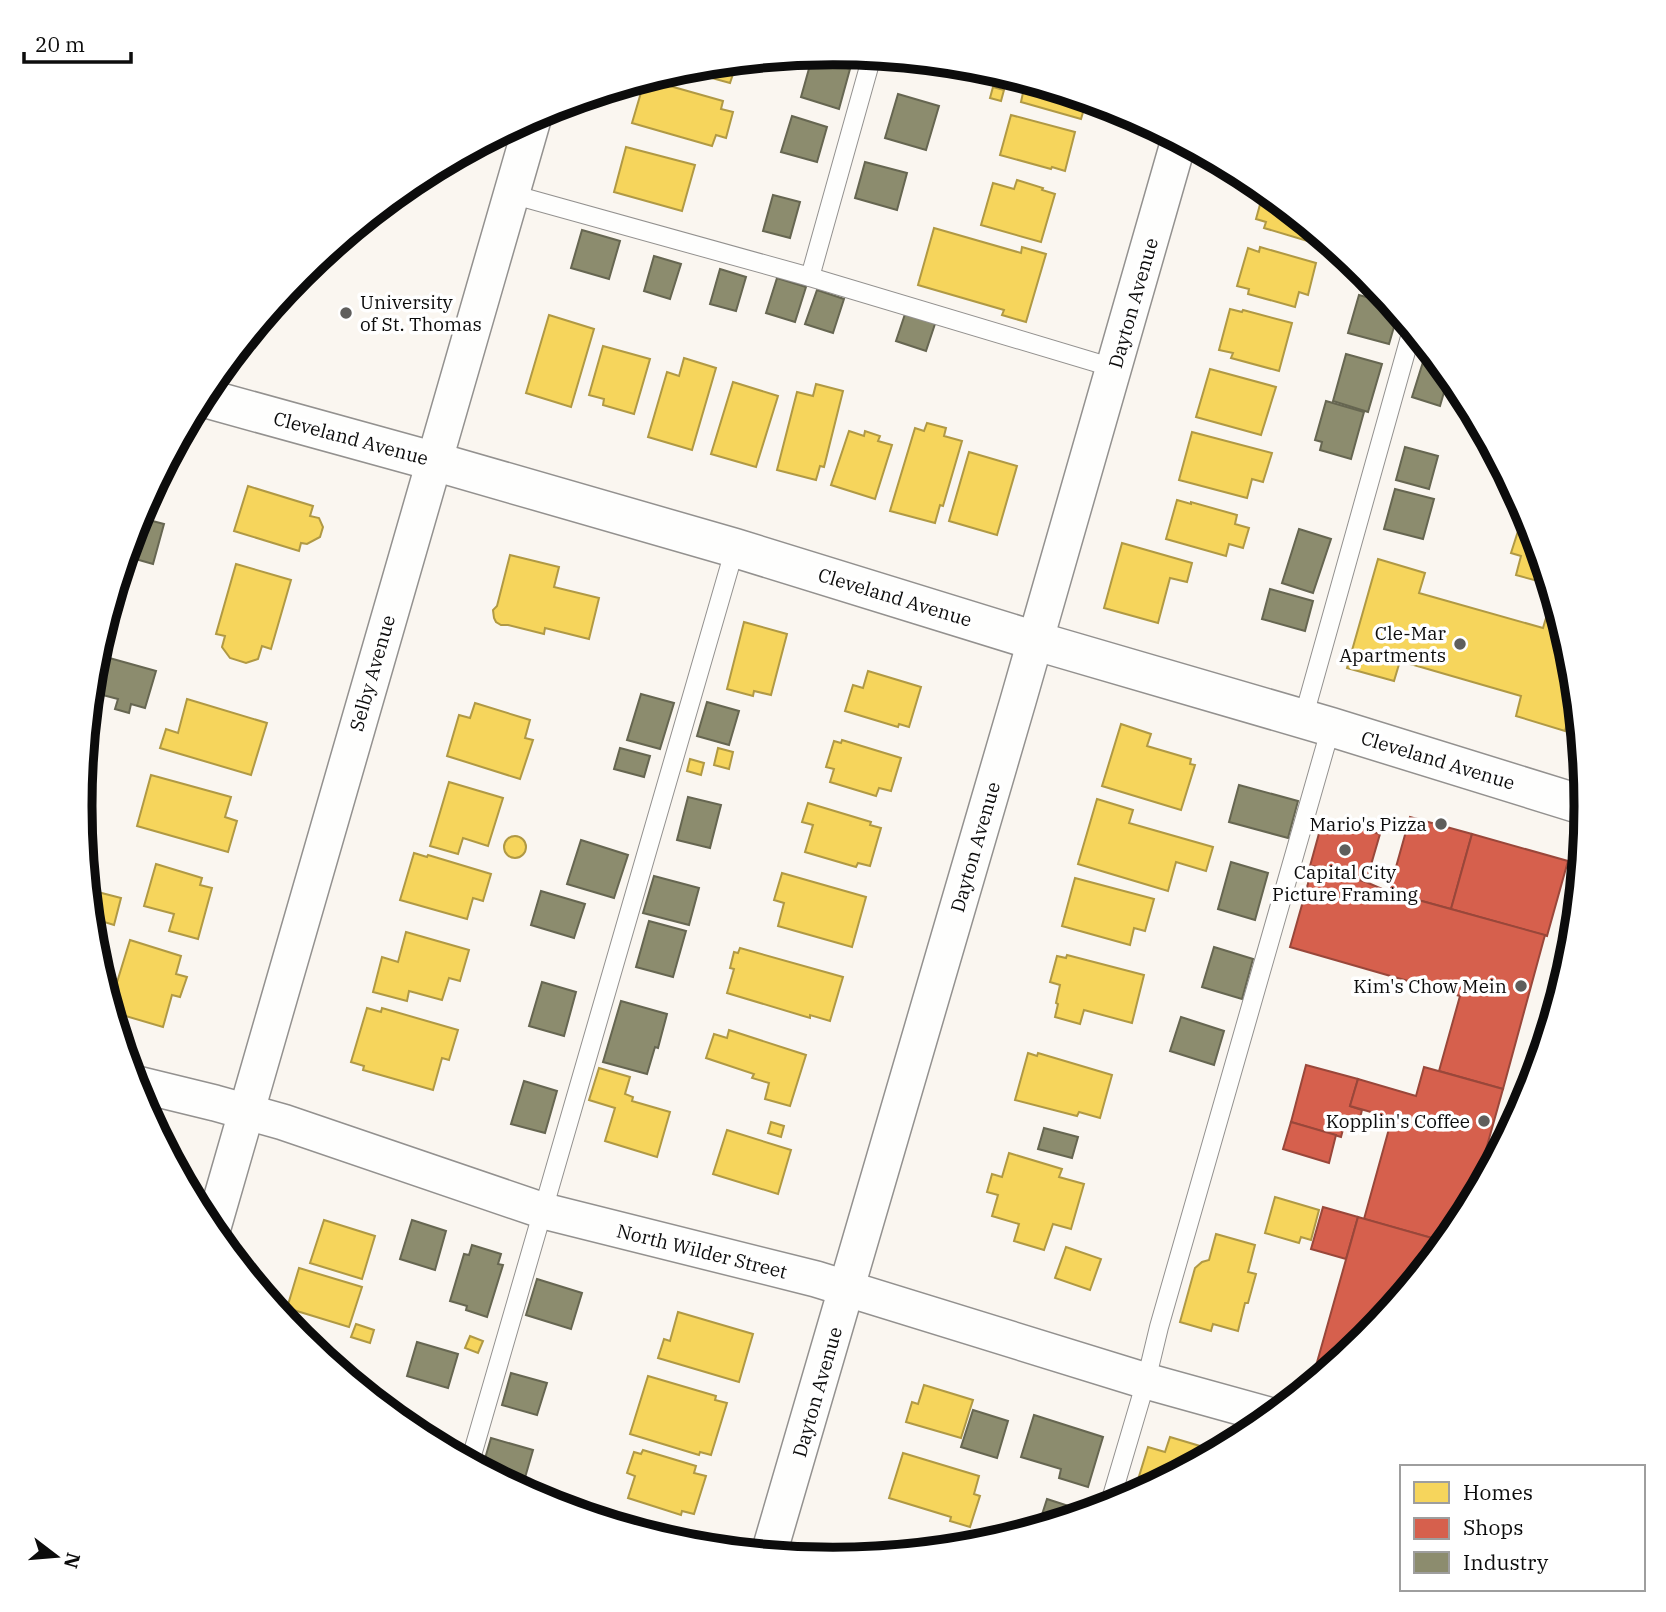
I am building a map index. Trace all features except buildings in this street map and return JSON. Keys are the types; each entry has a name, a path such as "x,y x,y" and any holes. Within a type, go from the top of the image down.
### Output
{"street":[{"name":"Selby Avenue","path":"216,1217 530,130"},
{"name":"Dayton Avenue","path":"771,1545 1177,149"},
{"name":"Cleveland Avenue","path":"213,400 735,548 1574,803"},
{"name":"North Wilder Street","path":"147,1087 283,1122 544,1210 816,1279 1146,1381 1259,1412"}],"lane":[{"path":"810,277 869,66"},
{"path":"511,194 810,277 1114,368"},
{"path":"1113,1492 1146,1381 1317,723 1409,341"},
{"path":"472,1454 735,548"}],"place":[{"name":"University of St. Thomas","path":"346,313"},
{"name":"Cle-Mar Apartments","path":"1460,644"},
{"name":"Mario's Pizza","path":"1441,824"},
{"name":"Capital City Picture Framing","path":"1345,850"},
{"name":"Kim's Chow Mein","path":"1521,986"},
{"name":"Kopplin's Coffee","path":"1484,1121"}]}
